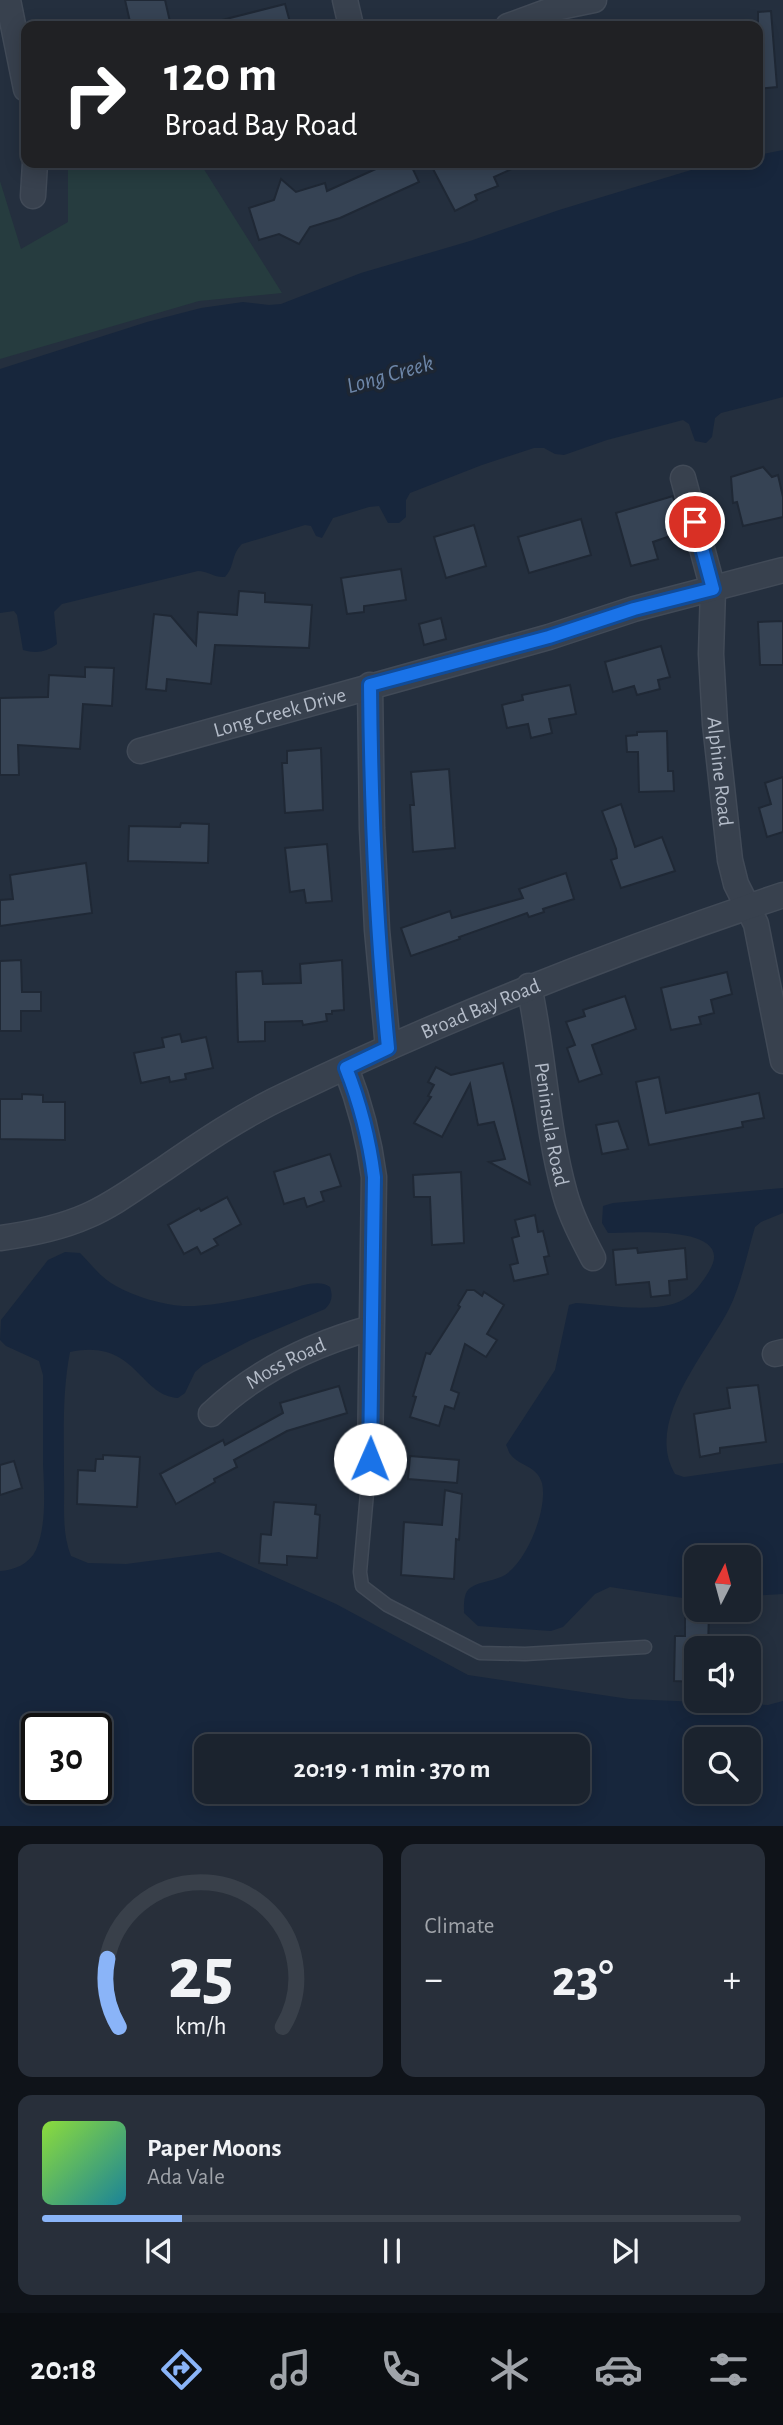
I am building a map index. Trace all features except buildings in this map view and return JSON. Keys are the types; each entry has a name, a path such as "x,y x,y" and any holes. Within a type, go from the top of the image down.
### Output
{"street":[{"path":"8,0 21,64"},
{"path":"345,0 350,21"},
{"path":"522,21 594,0"},
{"path":"33,196 35,168"},
{"name":"Alphine Road","path":"683,478 713,589 711,654 715,723 728,847 736,884 756,923 783,1061"},
{"name":"Long Creek Drive","path":"140,751 549,637 634,609 783,570"},
{"path":"370,685 377,930 388,1048"},
{"name":"Broad Bay Road","path":"0,1238 44,1230 86,1217 120,1199 221,1130 284,1096 529,986 783,895"},
{"name":"Peninsula Road","path":"529,986 539,1033 556,1158 568,1205 593,1258"},
{"path":"346,1068 358,1098 374,1177 370,1459"},
{"name":"Moss Road","path":"211,1414 234,1392 261,1373 304,1351 371,1328"}],"lane":[{"path":"370,1459 360,1572 362,1586 387,1605 480,1653 525,1654 646,1647"}],"green space":[{"path":"68,168 203,168 282,293 199,301 0,359 0,181 21,249 68,222"}],"water":[{"name":"Long Creek","path":"783,150 783,397 721,413 715,418 712,437 706,443 695,441 689,424 683,420 607,440 564,455 544,448 534,448 410,493 406,500 406,517 399,523 388,523 379,506 369,507 333,518 322,538 316,536 311,526 305,525 242,544 225,577 198,571 62,604 54,612 57,644 41,652 23,650 17,615 14,611 0,613 0,369 147,322 201,308 243,302 281,304 361,273 698,168 763,168 763,154"},
{"path":"783,1188 783,1213 755,1227 729,1309 694,1367 672,1411 667,1433 667,1454 675,1474 684,1477 783,1463 783,1594 761,1595 761,1545 684,1545 684,1598 610,1587 595,1594 563,1627 551,1631 478,1626 464,1613 466,1593 470,1588 501,1577 513,1568 528,1547 539,1520 543,1494 540,1477 515,1459 506,1445 555,1370 569,1305 576,1303 637,1308 673,1304 689,1296 697,1288 708,1273 714,1257 709,1246 697,1238 658,1232 608,1233 602,1223 603,1206"},
{"path":"65,1252 80,1253 116,1286 148,1299 175,1305 222,1303 316,1283 330,1287 330,1301 325,1309 251,1340 203,1365 195,1372 185,1393 178,1398 165,1395 154,1388 123,1360 109,1353 92,1350 70,1352 65,1398 64,1507 66,1537 71,1556 88,1563 126,1564 219,1552 336,1604 468,1675 629,1699 684,1701 684,1713 761,1713 761,1705 783,1701 783,1826 0,1826 0,1571 21,1565 30,1559 36,1550 42,1529 44,1496 43,1375 39,1361 6,1346 0,1340 1,1320 48,1260"}],"route":[{"path":"370,1459 374,1177 358,1098 346,1068 388,1048 377,930 370,685 713,589 695,522"}]}
